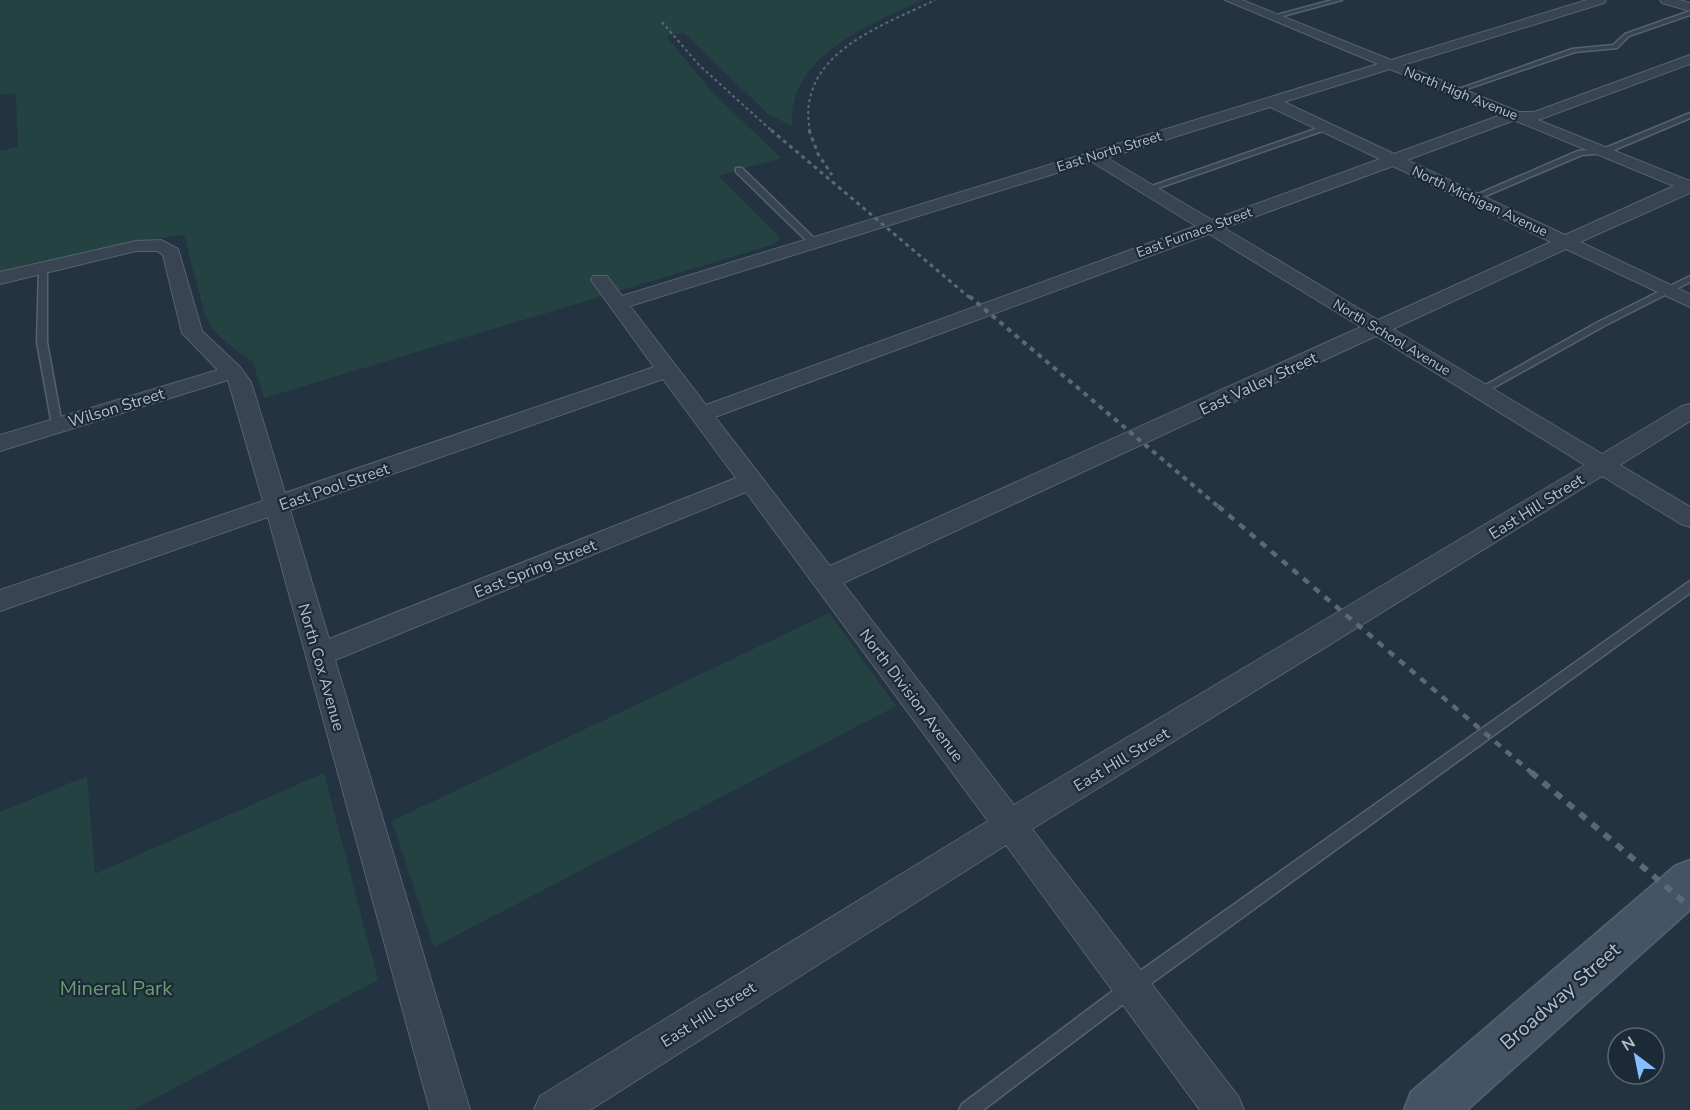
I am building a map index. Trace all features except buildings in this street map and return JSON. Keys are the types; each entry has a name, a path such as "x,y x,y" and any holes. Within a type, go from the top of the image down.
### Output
{"street":[{"name":"North High Avenue","path":"1231,0 1690,187"},
{"name":"East North Street","path":"618,304 1600,0"},
{"path":"1666,0 1690,7"},
{"name":"East Furnace Street","path":"701,414 1510,117 1536,116 1690,59"},
{"name":"North Michigan Avenue","path":"1270,101 1690,301"},
{"name":"North School Avenue","path":"1093,156 1690,518"},
{"name":"East Valley Street","path":"825,580 1681,189 1690,187"},
{"name":"North Cox Avenue","path":"43,268 136,246 161,245 172,253 192,333 233,372 240,382 278,506 450,1110"},
{"path":"0,278 43,268"},
{"name":"North Division Avenue","path":"600,280 1224,1110"},
{"name":"East Pool Street","path":"0,601 668,370"},
{"name":"Wilson Street","path":"0,443 233,372"},
{"name":"East Hill Street","path":"554,1110 1010,825 1690,411"},
{"name":"East Spring Street","path":"319,655 751,481"},
{"name":"Broadway Street","path":"1429,1110 1690,881"}],"lane":[{"path":"1272,17 1339,0"},
{"path":"1456,91 1574,50 1615,47 1627,35 1690,13"},
{"path":"1473,198 1581,153 1604,152 1690,115"},
{"path":"1147,189 1328,128"},
{"path":"739,170 814,243"},
{"path":"43,268 42,342 57,425"},
{"path":"1480,391 1601,324 1690,279"},
{"path":"968,1110 1132,987 1690,586"}],"green space":[{"path":"0,0 922,0 857,32 817,61 803,80 794,101 792,126 768,114 684,33 666,36 712,92 781,158 718,176 780,238 775,244 264,398 253,362 212,329 205,315 184,235 130,242 0,273 0,151 18,147 16,93 0,95"},
{"path":"829,613 896,706 434,947 392,821"},
{"name":"Mineral Park","path":"324,773 378,980 133,1110 0,1110 0,812 87,776 95,874"}],"railway":[{"path":"810,132 809,105 815,82 828,63 867,33 935,0"},
{"path":"662,22 699,65 773,132"},
{"path":"771,130 970,298"},
{"path":"809,130 818,154 832,175"},
{"path":"969,296 1220,508"},
{"path":"1218,506 1533,774"},
{"path":"1531,772 1690,907"}]}
